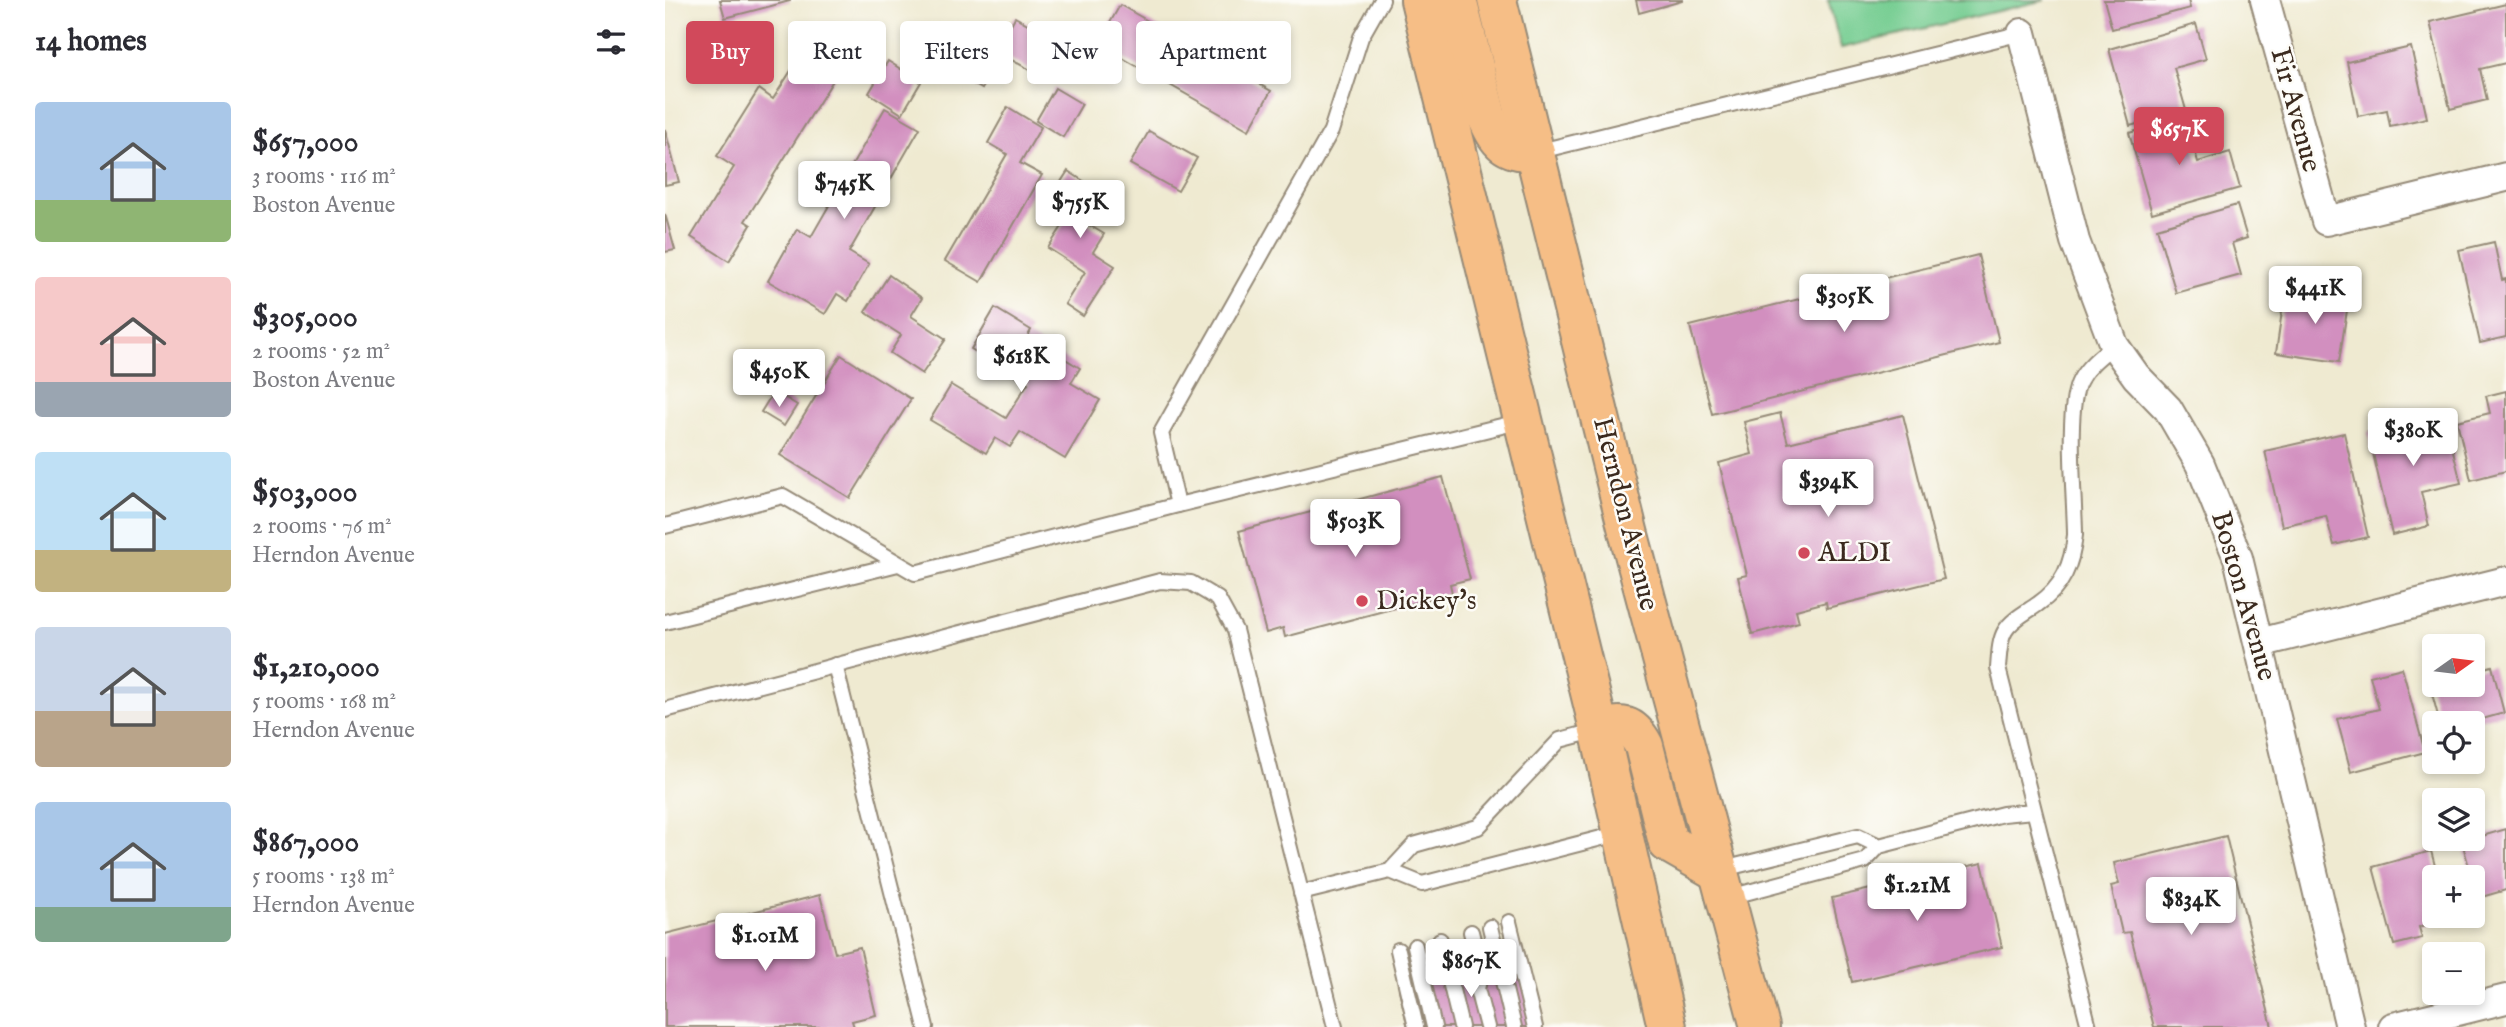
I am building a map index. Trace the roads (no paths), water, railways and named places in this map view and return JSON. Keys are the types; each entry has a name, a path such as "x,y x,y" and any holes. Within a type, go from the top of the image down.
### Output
{"main road":[{"path":"1420,0 1599,729 1667,1027"},
{"path":"1457,0 1487,117 1495,134 1504,146 1517,151 1535,152"},
{"name":"Herndon Avenue","path":"1497,0 1628,531 1760,1027"},
{"path":"1599,729 1619,725 1630,727 1639,737 1644,746 1668,844 1721,884"}],"street":[{"name":"Fir Avenue","path":"2265,0 2326,221 2506,177"},
{"name":"Boston Avenue","path":"2022,33 2075,241 2114,345 2136,376 2168,409 2200,464 2238,558 2350,1027"},
{"path":"2259,643 2506,581"},
{"path":"2393,1027 2506,999"}],"lane":[{"path":"1178,505 1161,433 1331,131 1361,37 1382,0"},
{"path":"1535,152 2022,33"},
{"path":"2088,1027 2000,682 1999,654 2004,632 2019,616 2056,589 2067,573 2075,535 2073,402 2080,380 2093,363 2114,345"},
{"path":"665,526 783,496 915,573 1178,505 1523,421"},
{"path":"665,622 898,564"},
{"path":"665,710 1160,581 1191,583 1218,599 1235,630 1335,1027"},
{"path":"835,665 926,1027"},
{"path":"1301,893 1390,871 1414,845 1478,827 1560,740 1599,729"},
{"path":"1721,884 1865,861 1879,846 2003,814 2033,811"},
{"path":"1390,871 1422,884 1623,833"},
{"path":"1721,884 1858,836 1879,846"},
{"path":"1509,922 1535,1027"},
{"path":"1490,927 1514,1027"},
{"path":"1471,932 1481,972 1477,989 1487,1027"},
{"path":"1440,940 1461,1027"},
{"path":"1415,946 1434,1027"},
{"path":"1398,950 1416,1027"}],"place":[{"name":"ALDI","path":"1804,553"},
{"name":"Dickey's","path":"1362,601"}]}
